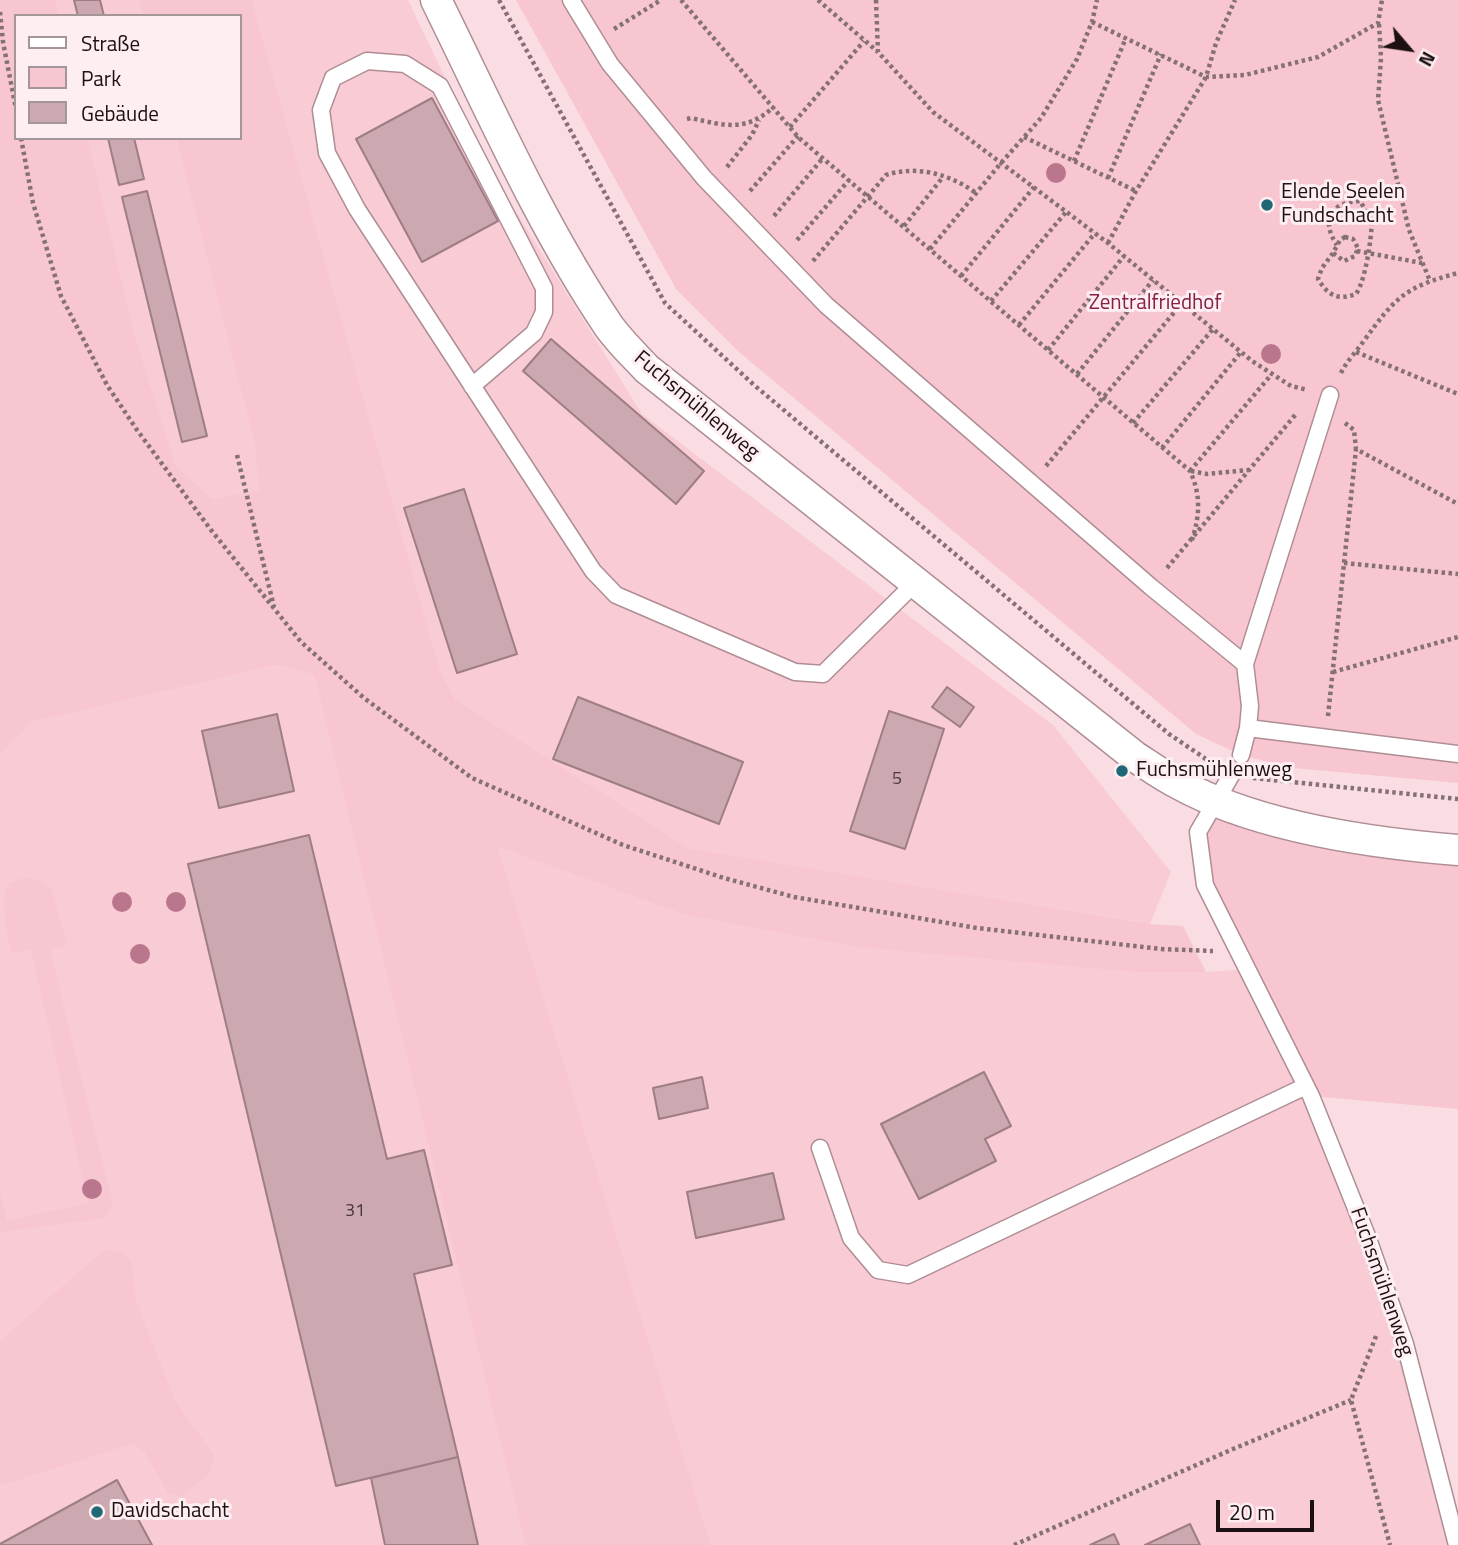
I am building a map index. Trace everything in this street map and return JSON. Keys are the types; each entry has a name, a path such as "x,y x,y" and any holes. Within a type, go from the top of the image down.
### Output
{"street":[{"name":"Fuchsmühlenweg","path":"436,0 518,166 567,257 609,328 647,369 1133,755 1179,785 1261,817 1310,830 1458,850"}],"lane":[{"path":"571,0 610,64 663,128 734,210 826,305 1151,587 1245,664"},
{"path":"472,386 534,333 544,312 544,288 440,86 405,64 367,61 333,78 321,110 327,153 356,209 593,571 616,595 794,672 823,674 915,583"},
{"path":"1241,755 1248,729 1250,706 1245,664 1330,395"},
{"path":"1248,729 1458,754"},
{"path":"1218,801 1233,772"},
{"name":"Fuchsmühlenweg","path":"1218,801 1198,832 1205,885 1306,1086 1367,1236 1405,1344 1457,1545"},
{"path":"820,1148 850,1238 878,1270 908,1275 1306,1086"}],"path":[{"path":"499,0 665,303 754,385 1169,734 1210,761 1233,772 1288,782 1458,799"},
{"path":"596,40 661,0"},
{"path":"681,0 798,136 1191,471 1207,474 1249,469"},
{"path":"818,0 878,52 933,112 1108,243 1241,352 1271,375 1291,386 1330,395"},
{"path":"876,0 878,52"},
{"path":"930,249 1041,118 1077,59 1092,22 1097,0"},
{"path":"1108,243 1136,191 1206,77 1216,43 1235,0"},
{"path":"1382,0 1378,23 1381,58 1378,100 1409,230 1430,281"},
{"path":"0,12 14,99"},
{"path":"1092,22 1206,77 1245,75 1318,57 1378,23"},
{"path":"1074,162 1126,38"},
{"path":"790,127 864,41"},
{"path":"1108,178 1161,54"},
{"path":"712,186 752,135 760,119 774,107"},
{"path":"663,128 691,118 720,126 760,119"},
{"path":"734,210 798,136"},
{"path":"1024,137 1136,191"},
{"path":"21,140 33,203 61,296 107,385 137,430 203,519 301,642 364,698 472,778 623,845 724,878 794,897 977,928 1161,949 1238,951"},
{"path":"758,235 823,158"},
{"path":"799,277 886,175 902,170 919,171 964,185 976,194"},
{"path":"904,226 943,177"},
{"path":"781,258 849,180"},
{"path":"961,275 1034,187"},
{"path":"1333,253 1344,261 1355,256 1359,248 1353,239 1345,237 1337,245 1322,268 1318,279 1328,293 1338,298 1356,294 1362,286 1372,221 1360,201 1346,201 1336,206 1331,213 1329,226 1337,245"},
{"path":"991,301 1066,212"},
{"path":"1019,324 1095,233"},
{"path":"1357,251 1422,263"},
{"path":"1048,350 1124,256"},
{"path":"1151,587 1301,409 1330,395 1343,368 1390,306 1409,290 1458,273"},
{"path":"1077,374 1153,280"},
{"path":"1032,483 1182,303"},
{"path":"1133,423 1213,329"},
{"path":"1163,447 1241,352"},
{"path":"1356,352 1458,394"},
{"path":"1191,471 1271,375"},
{"path":"1323,418 1341,420 1354,430 1356,449 1326,738"},
{"path":"1356,449 1458,504"},
{"path":"237,455 275,611"},
{"path":"1191,471 1199,498 1197,524 1192,540"},
{"path":"1344,563 1458,575"},
{"path":"1333,672 1458,636"},
{"path":"1390,1545 1351,1401 1377,1334 1395,1315"},
{"path":"1014,1545 1233,1449 1351,1401"}],"shaded area":[{"path":"55,0 139,0 142,14 58,14"},
{"path":"252,0 408,0 485,162 642,414 1053,725 1171,872 1150,924 687,848 455,699 440,670"},
{"path":"88,140 177,140 255,446 260,490 212,499 176,465 135,336"},
{"path":"277,665 314,675 525,1545 0,1545 0,754 30,722"},
{"path":"496,845 682,914 1206,972 1248,969 1367,1236 1457,1545 711,1545"}],"green space":[{"path":"0,0 55,0 58,14 14,14 14,140 88,140 135,336 176,465 212,499 259,490 255,446 177,140 242,140 242,14 142,14 139,0 252,0 440,670 455,699 688,848 1150,924 1183,926 1206,972 1136,972 858,947 682,914 497,846 711,1545 525,1545 314,675 277,665 31,722 0,754"},
{"name":"Zentralfriedhof","path":"516,0 1458,0 1458,783 1293,768 1241,755 1196,734 739,352 676,289"},
{"path":"1218,801 1458,850 1458,1109 1311,1096 1205,885 1198,833"},
{"path":"23,878 40,880 51,888 67,945 50,950 113,1206 105,1218 0,1232 0,1192 7,1221 88,1203 31,949 12,953 8,937 4,907 6,890 9,883"},
{"path":"104,1250 122,1252 131,1260 136,1300 175,1401 214,1455 209,1475 181,1496 168,1493 144,1451 132,1444 5,1484 0,1483 0,1341"}],"building":[{"path":"74,0 100,0 104,14 78,14"},
{"path":"432,98 498,221 422,262 356,139"},
{"path":"108,140 134,140 144,179 119,185"},
{"path":"147,191 207,436 182,442 122,197"},
{"path":"551,339 704,471 676,504 523,371"},
{"path":"464,489 517,654 457,673 404,508"},
{"path":"947,687 974,707 960,727 932,707"},
{"path":"578,697 743,762 719,824 553,759"},
{"path":"889,711 944,729 905,849 850,831"},
{"path":"277,714 294,791 219,808 202,731"},
{"path":"309,835 387,1159 424,1150 452,1265 414,1274 458,1457 336,1486 188,864"},
{"path":"984,1072 1011,1126 985,1139 996,1161 919,1199 881,1124"},
{"path":"702,1077 708,1108 659,1119 653,1088"},
{"path":"773,1173 784,1219 696,1238 687,1192"},
{"path":"458,1457 478,1545 385,1545 371,1478"},
{"name":"Davidschacht","path":"117,1480 152,1545 0,1545 0,1544"},
{"path":"1190,1524 1200,1545 1145,1545"},
{"path":"1114,1534 1119,1545 1090,1545"}],"place":[{"name":"Elende Seelen Fundschacht","path":"1267,205"},
{"name":"Fuchsmühlenweg","path":"1122,771"},
{"name":"Davidschacht","path":"97,1512"}]}
